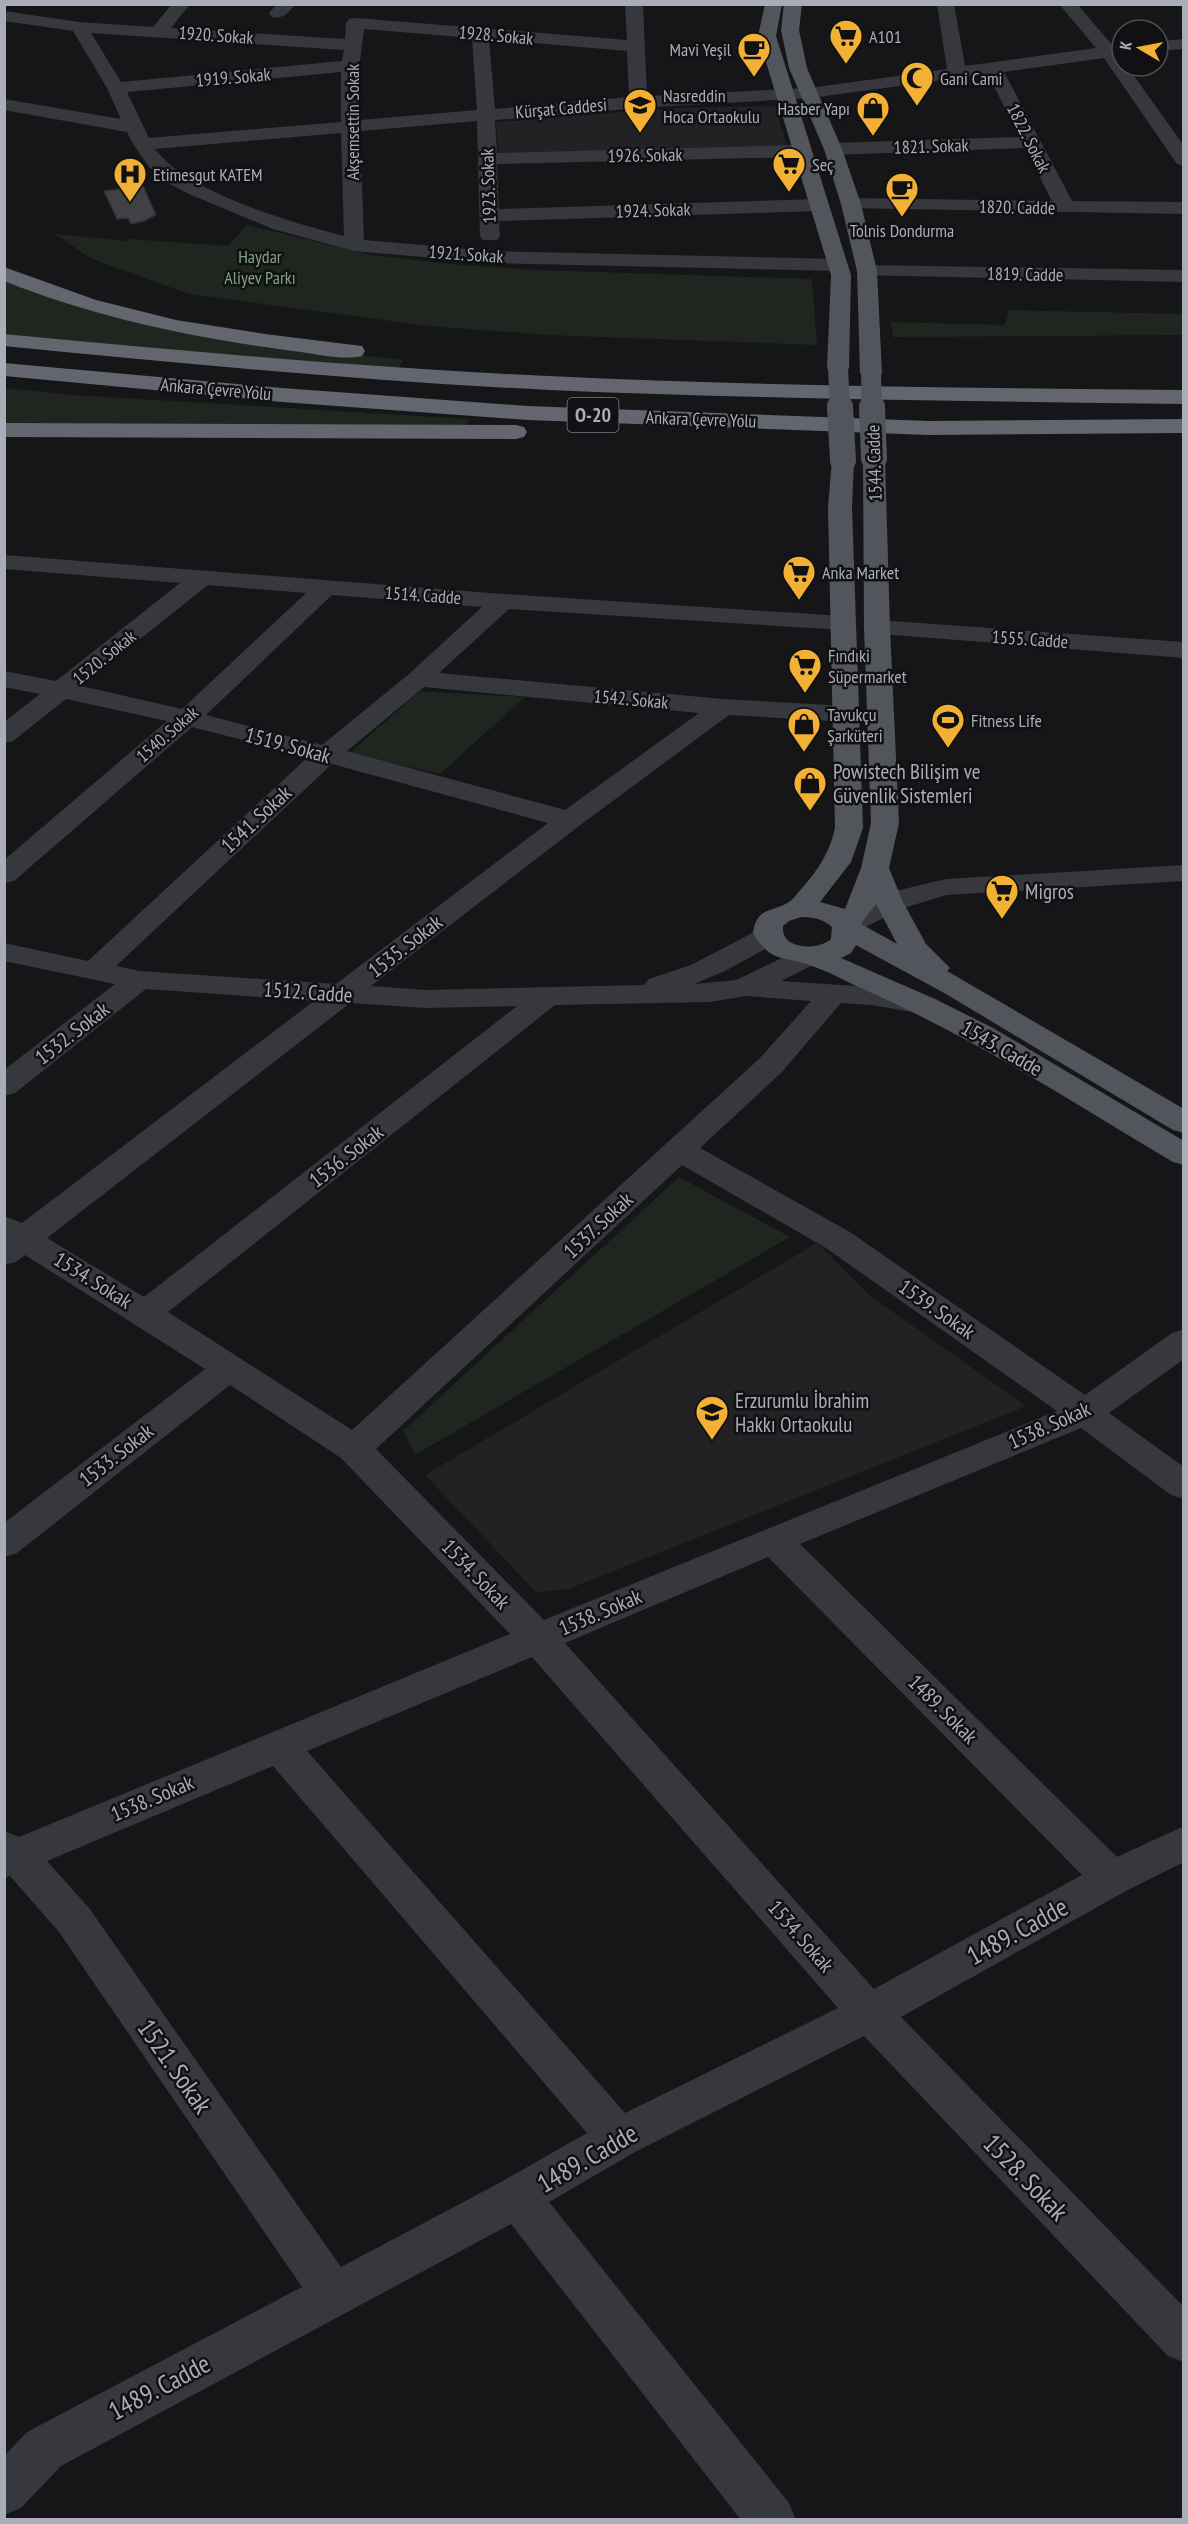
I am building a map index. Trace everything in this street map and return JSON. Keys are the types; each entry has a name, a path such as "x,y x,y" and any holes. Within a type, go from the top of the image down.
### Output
{"highway":[{"path":"4,273 43,290 136,318 245,338 427,358 954,393"},
{"name":"Ankara Çevre Yolu","path":"4,340 292,368 548,383 814,392 1184,397"},
{"name":"Ankara Çevre Yolu","path":"4,369 282,395 528,413 928,428 1184,426"},
{"path":"4,430 776,434 928,428"}],"main road":[{"name":"1544. Cadde","path":"774,4 766,36 787,95 818,206 841,275 838,369 843,460 840,507 849,828 846,846 838,862 799,908"},
{"name":"1544. Cadde","path":"793,4 790,30 798,68 833,149 851,204 867,271 885,823 883,842 875,868 858,910 845,926"},
{"path":"875,868 889,902 914,948 956,988"},
{"path":"799,908 821,910 839,918 845,926 847,936 843,943 825,954 811,956 779,948 768,936 767,929 770,921 777,915 799,908"},
{"name":"1543. Cadde","path":"845,926 956,988 1184,1123"},
{"name":"1543. Cadde","path":"811,956 924,1005 982,1035 1184,1155"}],"street":[{"path":"39,21 55,4"},
{"path":"159,32 182,4"},
{"name":"Akşemsettin Sokak","path":"354,245 349,126 350,66 356,23 370,4"},
{"path":"634,4 638,102"},
{"path":"945,4 957,72"},
{"path":"1067,4 1110,46"},
{"path":"4,16 79,27"},
{"name":"1928. Sokak","path":"356,23 636,46"},
{"name":"1920. Sokak","path":"79,27 353,45"},
{"name":"1921. Sokak","path":"79,27 116,88 138,135 156,164 175,179 196,190 280,225 354,245 491,257 837,265"},
{"name":"1923. Sokak","path":"480,34 491,257"},
{"name":"Kürşat Caddesi","path":"138,135 349,126 638,102 787,95 1110,52"},
{"name":"1919. Sokak","path":"116,88 350,66"},
{"name":"1822. Sokak","path":"993,67 1065,207"},
{"path":"1131,78 1162,130 1184,160"},
{"path":"4,104 138,135"},
{"path":"1162,130 1184,128"},
{"name":"1821. Sokak","path":"833,149 1030,142"},
{"name":"1926. Sokak","path":"487,159 802,151"},
{"name":"1820. Cadde","path":"851,204 1184,208"},
{"name":"1924. Sokak","path":"489,215 818,206"},
{"name":"1819. Cadde","path":"867,271 1184,276"},
{"name":"1514. Cadde","path":"4,562 503,601 843,623"},
{"name":"1520. Sokak","path":"4,735 64,690 202,578"},
{"name":"1540. Sokak","path":"4,875 187,718 325,588"},
{"name":"1541. Sokak","path":"94,971 326,755 418,679 503,601"},
{"name":"1555. Cadde","path":"877,628 1184,650"},
{"name":"1519. Sokak","path":"4,679 187,718 568,820"},
{"name":"1542. Sokak","path":"418,679 723,707 846,714"},
{"name":"1535. Sokak","path":"11,1240 343,994 568,820 723,707"},
{"path":"845,926 889,902 917,892 946,887 1184,873"},
{"name":"1512. Cadde","path":"614,995 674,982 709,968 768,936"},
{"name":"1512. Cadde","path":"4,952 139,980 425,999 662,996 709,993 743,987 811,956"},
{"name":"1532. Sokak","path":"4,1086 139,980"},
{"path":"743,987 834,993 924,1005"},
{"name":"1537. Sokak","path":"354,1449 770,1065 834,993"},
{"name":"1536. Sokak","path":"146,1313 546,998"},
{"name":"1539. Sokak","path":"679,1150 838,1240 1085,1413 1184,1486"},
{"name":"1534. Sokak","path":"11,1240 146,1313 228,1369 354,1449 538,1638 869,2013"},
{"name":"1538. Sokak","path":"8,1855 1085,1413 1184,1341"},
{"name":"1533. Sokak","path":"4,1543 228,1369"},
{"name":"1489. Sokak","path":"773,1540 1112,1879"},
{"path":"278,1745 619,2138"},
{"name":"1489. Cadde","path":"4,2491 44,2449 518,2198 619,2138 869,2013 1112,1879 1182,1846"},
{"name":"1521. Sokak","path":"8,1855 74,1920 333,2294"},
{"name":"1528. Sokak","path":"869,2013 1184,2340"},
{"path":"518,2198 759,2515"}],"shaded area":[{"name":"Nasreddin Hoca Ortaokulu","path":"775,106 787,146 499,155 496,122 675,108"},
{"name":"Erzurumlu İbrahim Hakkı Ortaokulu","path":"817,1243 869,1295 1026,1406 568,1589 536,1592 425,1475"}],"green space":[{"name":"Haydar Aliyev Parkı","path":"247,225 371,255 450,264 537,270 812,279 817,345 548,335 429,326 189,294 90,258 55,234 126,241 128,239 228,246"},
{"path":"4,277 54,299 133,321 303,349 403,360 399,368 344,365 5,336"},
{"path":"1009,310 1183,314 1183,335 893,337 891,322 1005,325"},
{"path":"4,388 72,395 469,419 467,428 5,427"},
{"path":"420,691 525,697 440,774 350,753"},
{"path":"679,1177 790,1237 415,1455 403,1431"}],"building":[{"name":"Etimesgut KATEM","path":"143,186 156,215 131,224 128,218 117,219 104,191"}],"place":[{"name":"A101","path":"846,65"},
{"name":"Mavi Yeşil","path":"754,78"},
{"name":"Gani Cami","path":"917,107"},
{"name":"Nasreddin Hoca Ortaokulu","path":"640,134"},
{"name":"Hasber Yapı","path":"873,137"},
{"name":"Seç","path":"789,193"},
{"name":"Etimesgut KATEM","path":"130,203"},
{"name":"Tolnis Dondurma","path":"902,218"},
{"name":"Anka Market","path":"799,601"},
{"name":"Fındıki Süpermarket","path":"805,694"},
{"name":"Fitness Life","path":"948,749"},
{"name":"Tavukçu Şarküteri","path":"804,753"},
{"name":"Powistech Bilişim ve Güvenlik Sistemleri","path":"810,812"},
{"name":"Migros","path":"1002,920"},
{"name":"Erzurumlu İbrahim Hakkı Ortaokulu","path":"712,1441"}]}
